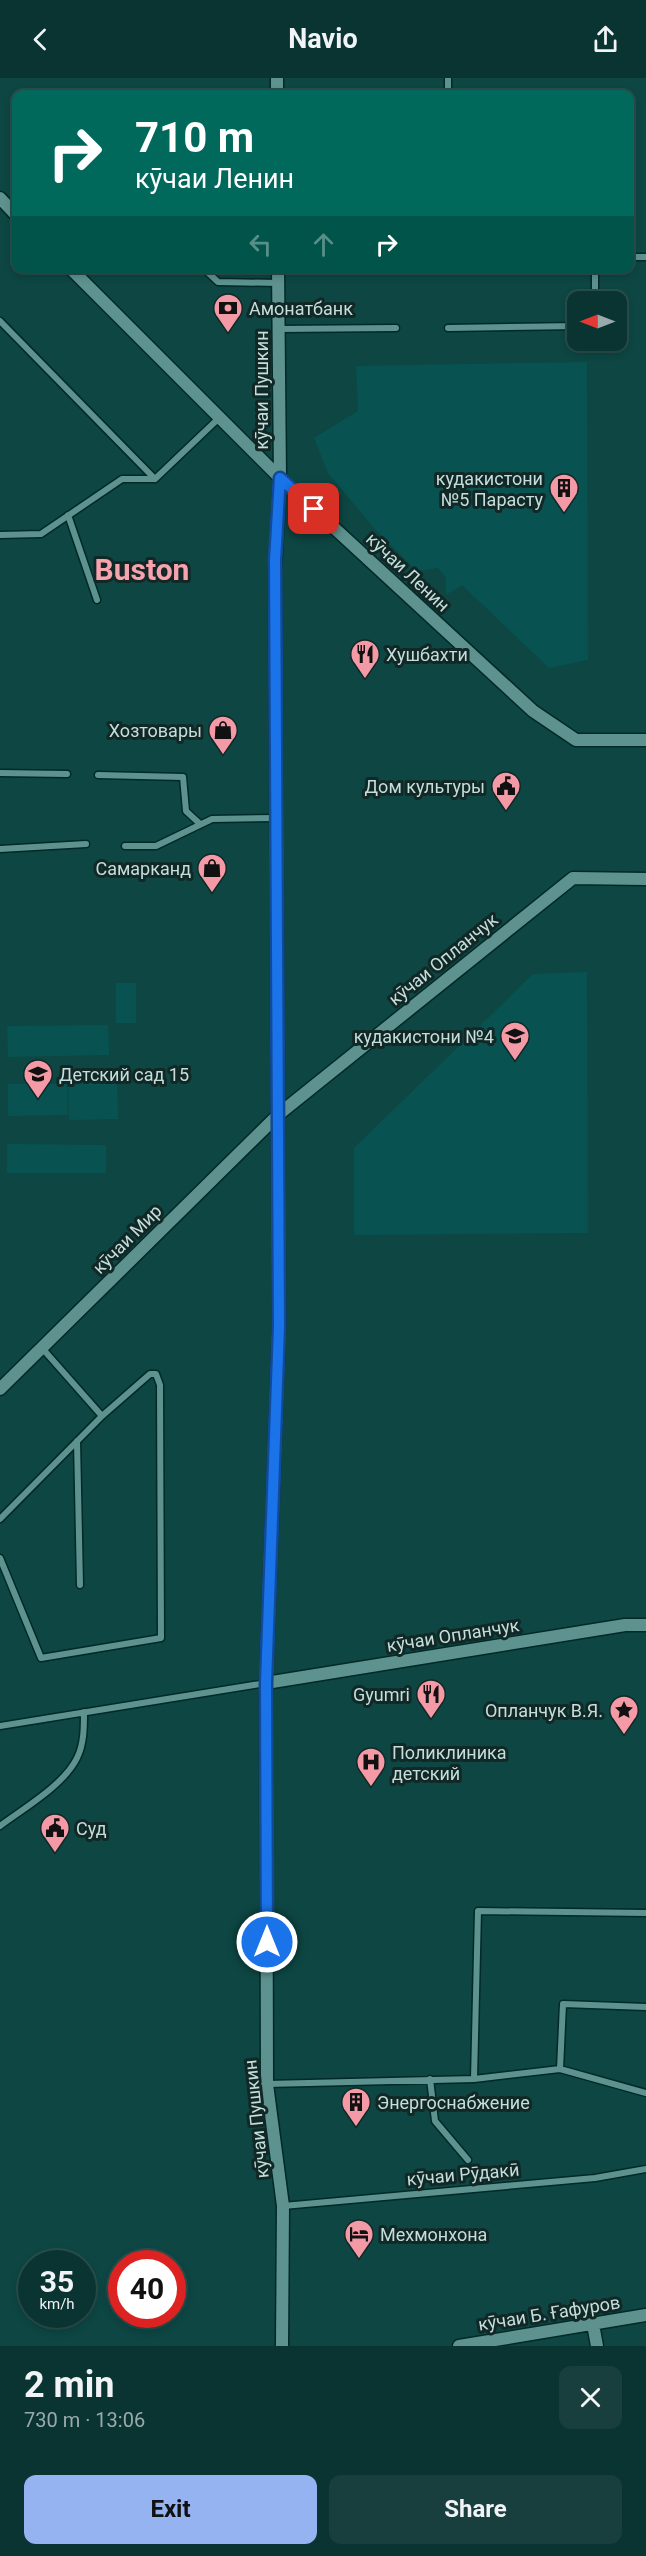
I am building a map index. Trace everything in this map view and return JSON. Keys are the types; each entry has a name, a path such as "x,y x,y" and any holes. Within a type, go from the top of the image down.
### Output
{"street":[{"path":"0,198 12,211"},
{"name":"кӯчаи Ленин","path":"75,273 218,419 533,711 576,740 646,740"},
{"path":"208,273 218,282 278,283"},
{"name":"кӯчаи Пушкин","path":"278,273 280,478 275,560 279,1327 266,1683 267,2084 283,2206 282,2346"},
{"path":"595,273 595,291"},
{"path":"0,321 155,478"},
{"path":"448,328 567,326"},
{"path":"279,329 396,328"},
{"path":"0,535 41,534 122,478 155,478 218,419"},
{"path":"68,515 97,600"},
{"path":"0,773 67,774"},
{"path":"98,775 183,777 186,811 200,823"},
{"path":"124,846 156,846 212,819 277,818"},
{"path":"0,849 86,844"},
{"name":"кӯчаи Опланчук","path":"279,1114 573,878 646,879"},
{"name":"кӯчаи Мир","path":"0,1389 279,1114"},
{"path":"42,1348 102,1416"},
{"path":"0,1519 102,1416 150,1374 156,1374 160,1385 161,1638 41,1658 0,1558"},
{"path":"77,1441 80,1585"},
{"name":"кӯчаи Опланчук","path":"266,1683 625,1625 646,1625"},
{"path":"0,1726 266,1683"},
{"path":"0,1826 64,1778 77,1759 84,1737 84,1712"},
{"path":"474,2079 478,1911 646,1913"},
{"path":"560,2069 563,2004 646,2007"},
{"path":"267,2084 474,2079 560,2069 646,2093"},
{"path":"430,2079 435,2121 468,2160"},
{"name":"кӯчаи Рӯдакӣ","path":"283,2206 595,2178 646,2169"},
{"name":"кӯчаи Б. Ғафуров","path":"459,2346 646,2315"},
{"path":"593,2324 597,2346"}],"shaded area":[{"path":"587,362 588,660 549,668 462,585 446,595 446,578 438,568 417,571 374,528 328,473 314,438 358,411 356,366"},
{"name":"кудакистони №4","path":"587,972 588,1233 354,1235 354,1148 533,974"},
{"path":"116,983 136,983 136,1023 116,1023"},
{"path":"108,1025 109,1055 8,1057 7,1026"},
{"path":"117,1078 118,1119 69,1120 68,1079"},
{"name":"Детский сад 15","path":"8,1084 67,1084 68,1115 8,1116"},
{"path":"7,1144 106,1145 106,1173 7,1173"}],"place":[{"name":"Амонатбанк","path":"228,334"},
{"name":"кудакистони №5 Парасту","path":"564,514"},
{"name":"Хушбахти","path":"365,680"},
{"name":"Хозтовары","path":"223,756"},
{"name":"Дом культуры","path":"506,812"},
{"name":"Самарканд","path":"212,894"},
{"name":"кудакистони №4","path":"515,1062"},
{"name":"Детский сад 15","path":"38,1100"},
{"name":"Gyumri","path":"431,1720"},
{"name":"Опланчук В.Я.","path":"624,1736"},
{"name":"Поликлиника детский","path":"371,1788"},
{"name":"Суд","path":"55,1854"},
{"name":"Энергоснабжение","path":"356,2128"},
{"name":"Мехмонхона","path":"359,2260"}],"district":[{"name":"Buston","path":"142,569"}],"route":[{"path":"267,1942 266,1683 279,1327 275,560 280,478 314,509"}]}
